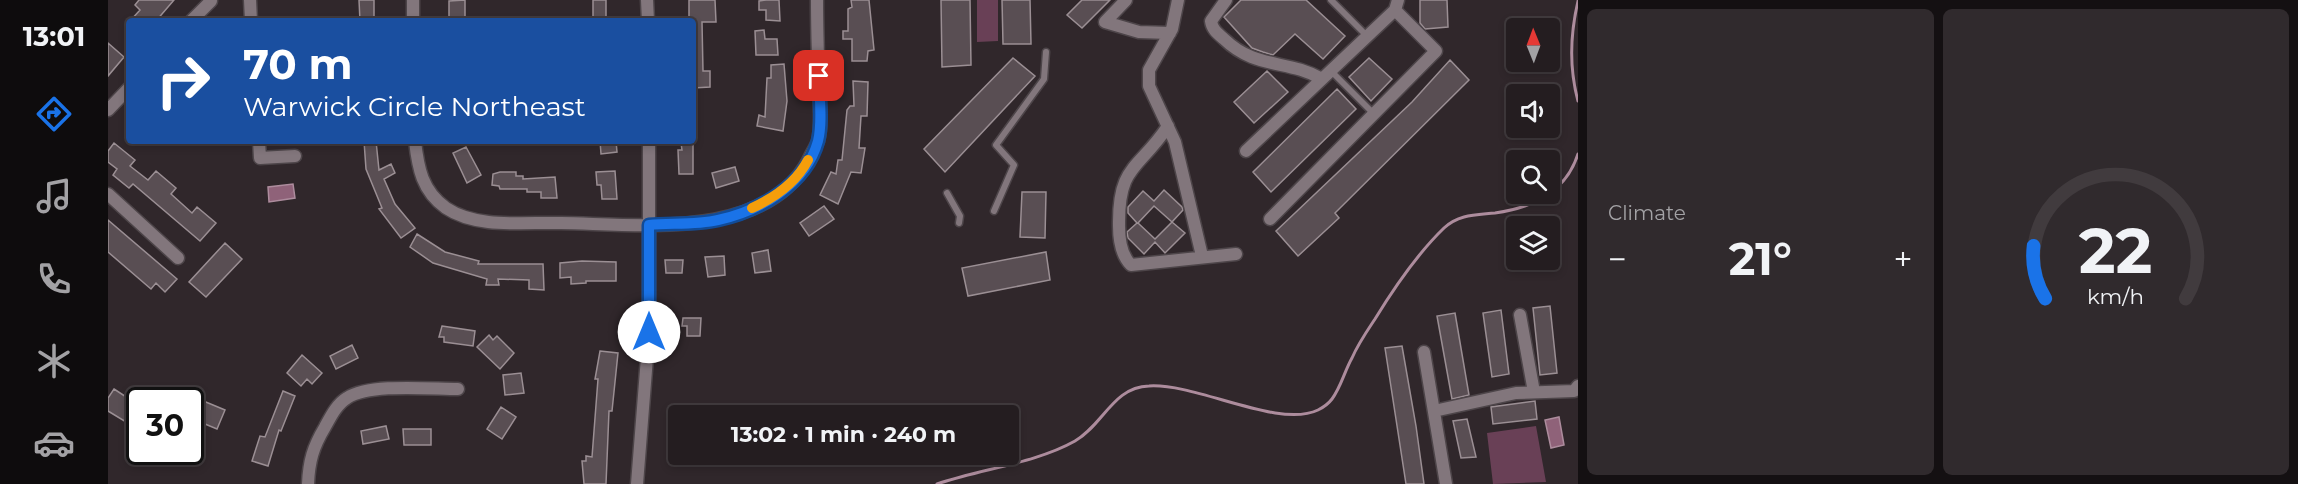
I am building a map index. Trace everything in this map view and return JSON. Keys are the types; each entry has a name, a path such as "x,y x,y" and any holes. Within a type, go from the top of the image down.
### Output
{"street":[{"path":"250,0 251,18"},
{"path":"412,0 413,18"},
{"path":"647,0 648,18"},
{"path":"416,144 423,184 446,208 478,221 649,225 716,220 739,214 772,198 791,183 804,167 818,141 820,119 817,0"},
{"path":"1126,0 1106,22 1139,32 1170,33"},
{"path":"1179,0 1170,33 1148,76 1149,86 1175,142 1202,256"},
{"path":"1226,0 1210,21 1212,28 1236,51 1251,59 1326,75"},
{"path":"194,18 211,1"},
{"path":"1246,151 1367,36 1396,5 1436,51 1270,219"},
{"path":"108,110 126,91"},
{"path":"1168,126 1159,140 1133,166 1122,186 1119,237 1126,260 1131,265 1236,254"},
{"path":"259,144 260,158 295,156"},
{"path":"637,484 649,332 649,144"},
{"path":"108,194 178,258"},
{"path":"1520,315 1534,392"},
{"path":"1424,352 1446,484"},
{"path":"308,484 312,450 335,410 345,399 356,393 371,390 458,389"},
{"path":"1434,411 1516,393 1577,390"}],"lane":[{"path":"1331,0 1367,36"},
{"path":"994,211 1014,165 996,145 1044,79 1047,52"},
{"path":"1326,75 1374,114"},
{"path":"947,193 960,216 959,223"}],"shaded area":[{"path":"977,0 998,0 998,41 977,42"},
{"path":"293,184 295,198 269,202 268,187"},
{"path":"1559,417 1564,445 1551,448 1545,420"},
{"path":"1536,426 1546,482 1493,484 1487,433"}],"building":[{"path":"139,0 174,0 159,18 133,18 140,10 135,5"},
{"path":"359,0 374,0 374,18 360,18"},
{"path":"465,0 465,18 449,18 449,1"},
{"path":"593,0 606,0 606,18 593,18"},
{"path":"689,0 715,0 716,22 702,22 703,71 710,71 710,87 696,88 696,18 689,18"},
{"path":"779,0 780,21 766,20 766,10 759,10 759,1"},
{"path":"851,0 869,0 874,50 868,51 867,61 852,61 852,39 843,39 843,31 848,31 848,9 852,7"},
{"path":"941,0 970,0 971,65 942,67"},
{"path":"1002,0 1030,0 1031,44 1003,44"},
{"path":"1082,0 1110,0 1082,28 1067,15"},
{"path":"1241,0 1306,0 1345,36 1323,59 1295,34 1273,55 1263,52 1252,48 1224,17"},
{"path":"1420,0 1447,0 1448,27 1425,29 1420,23"},
{"path":"764,30 765,39 777,39 778,55 756,55 755,31"},
{"path":"108,43 124,57 108,76"},
{"path":"1013,58 1035,76 945,172 924,149"},
{"path":"1369,58 1392,79 1371,101 1349,77"},
{"path":"1450,60 1469,80 1335,213 1339,218 1298,256 1276,231 1412,102"},
{"path":"784,64 787,101 783,131 757,126 759,115 765,117 767,78 771,78 771,65"},
{"path":"1267,71 1288,92 1254,123 1234,102"},
{"path":"853,81 868,82 867,116 861,116 859,148 865,148 861,173 851,172 838,204 820,195 831,172 836,174 838,160 842,160 847,110 850,106 854,106"},
{"path":"1337,89 1356,109 1271,192 1253,172"},
{"path":"114,143 135,160 130,166 148,180 156,171 176,188 171,194 192,213 197,207 216,223 200,241 133,184 129,188 113,175 117,169 108,162 108,151"},
{"path":"364,144 376,144 379,170 391,164 395,173 384,179 395,204 415,228 401,238 379,209 382,208 366,169"},
{"path":"600,144 616,144 617,152 601,154"},
{"path":"681,144 693,144 693,174 679,174 678,150 682,150"},
{"path":"466,147 481,175 467,183 453,153"},
{"path":"735,167 739,181 716,188 712,173"},
{"path":"615,171 617,199 602,199 601,185 597,185 596,172"},
{"path":"516,172 516,176 523,176 523,179 555,177 557,198 541,198 541,192 527,192 527,189 500,189 499,186 492,185 493,174"},
{"path":"1164,190 1182,207 1183,210 1172,222 1185,233 1165,253 1155,242 1144,254 1128,238 1127,232 1137,223 1128,213 1128,207 1143,191 1154,201","holes":["1154,206 1172,222 1155,239 1138,223"]},
{"path":"1022,192 1046,192 1045,238 1020,237"},
{"path":"824,206 834,219 809,236 800,223"},
{"path":"108,220 177,279 165,292 156,283 151,289 108,252"},
{"path":"417,234 445,252 479,261 478,264 543,264 544,290 529,289 529,280 498,279 499,285 486,285 487,279 433,263 410,247"},
{"path":"225,243 242,259 206,297 189,282"},
{"path":"768,250 771,271 755,273 752,253"},
{"path":"1046,252 1050,280 968,296 962,268"},
{"path":"724,256 725,275 708,277 705,257"},
{"path":"665,260 683,260 682,273 666,273"},
{"path":"616,262 616,281 586,281 586,283 571,284 571,277 560,278 560,263"},
{"path":"1550,306 1557,373 1540,375 1533,308"},
{"path":"1501,310 1509,374 1492,377 1483,313"},
{"path":"1455,313 1469,395 1452,399 1437,316"},
{"path":"683,318 701,318 700,336 687,336 687,326 682,326"},
{"path":"442,326 475,331 473,346 444,342 444,337 439,337"},
{"path":"489,335 493,340 497,336 514,353 500,369 477,347"},
{"path":"352,345 358,358 336,369 330,356"},
{"path":"1402,346 1424,484 1406,484 1385,348"},
{"path":"600,351 618,353 612,411 609,411 606,484 584,484 582,461 586,461 586,456 592,457 598,379 595,379"},
{"path":"302,355 322,373 312,384 307,379 301,386 287,373"},
{"path":"521,373 524,393 505,395 503,375"},
{"path":"114,389 126,397 126,422 108,411 108,398"},
{"path":"283,391 295,396 281,431 279,430 268,466 252,461 260,436 265,437"},
{"path":"204,401 225,410 217,429 204,424"},
{"path":"1535,401 1537,419 1493,424 1491,407"},
{"path":"501,407 516,417 502,439 487,429"},
{"path":"1467,419 1476,457 1461,458 1453,421"},
{"path":"386,426 389,439 363,444 361,431"},
{"path":"403,429 431,429 431,445 404,445"}],"waterway":[{"path":"1578,1 1573,26 1572,51 1573,76 1578,101"},
{"path":"937,484 1060,449 1085,434 1117,399 1137,388 1168,387 1281,414 1301,414 1318,410 1335,394 1360,343 1398,283 1444,228 1462,218 1509,211 1546,196 1565,179 1578,154"}],"slow traffic":[{"path":"752,208 772,198 791,183 808,160"}],"route":[{"path":"649,332 649,225 716,220 739,214 772,198 791,183 804,167 818,141 819,76"}]}
